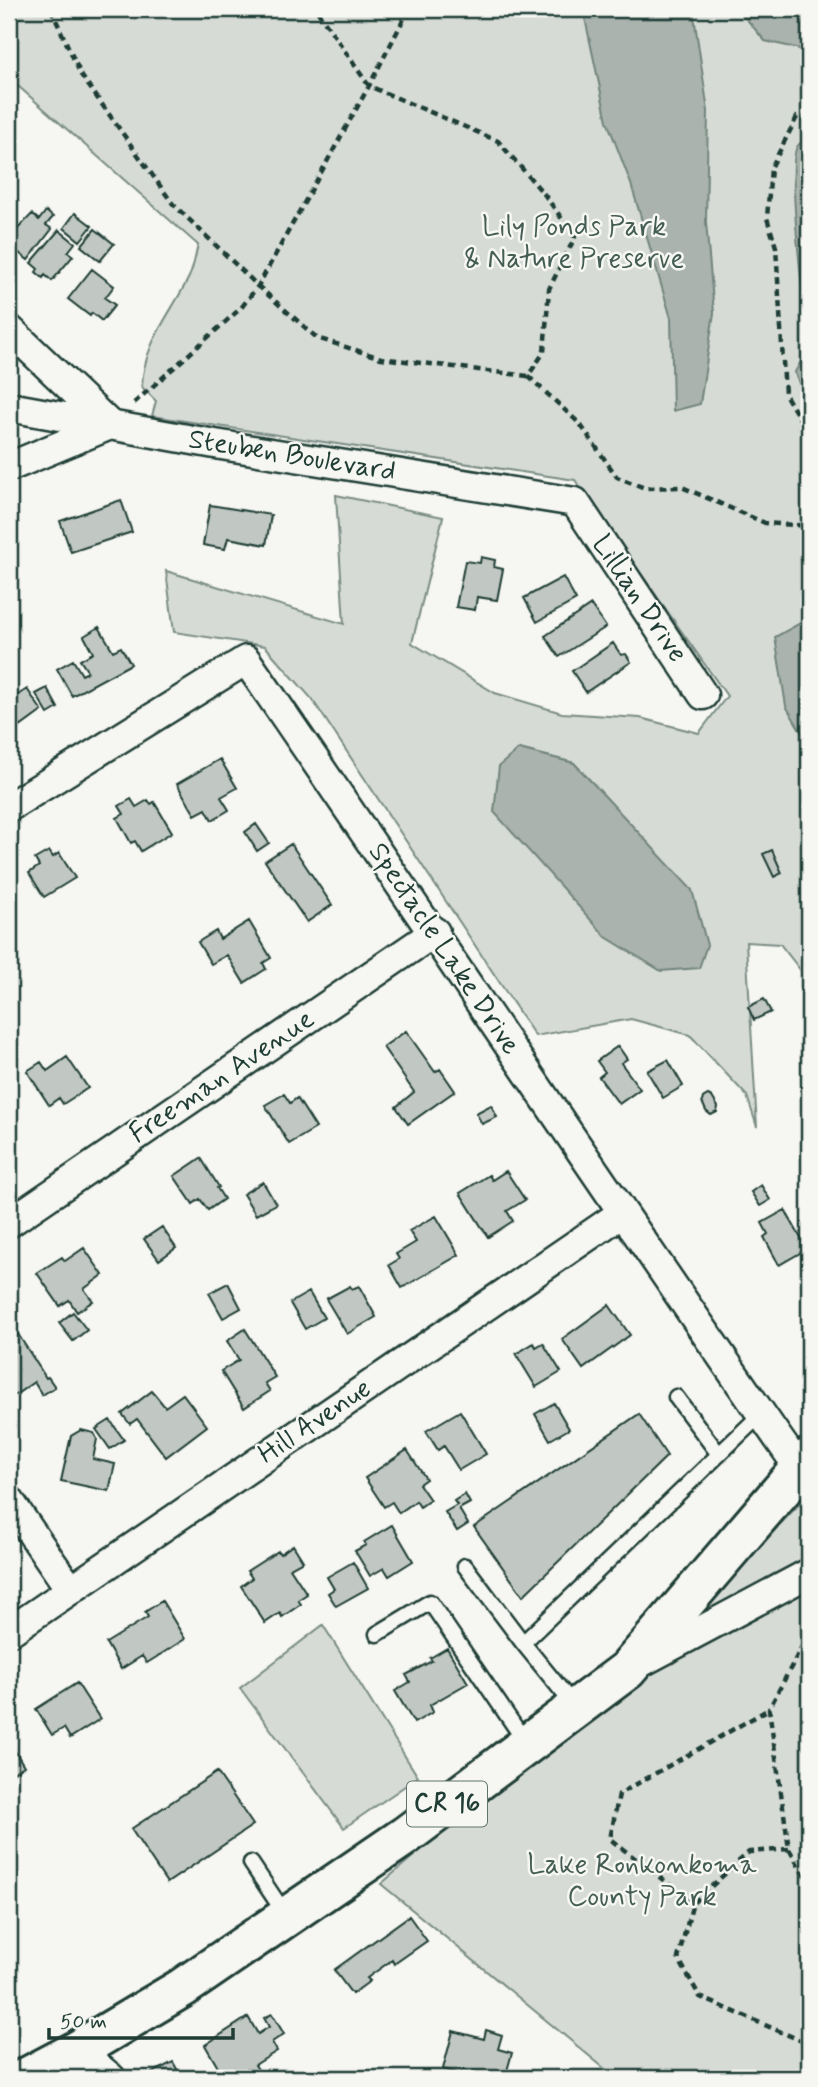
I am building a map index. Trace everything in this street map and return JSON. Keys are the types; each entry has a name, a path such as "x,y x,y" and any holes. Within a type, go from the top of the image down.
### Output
{"main road":[{"name":"CR 16","path":"25,2078 78,2050 182,1987 405,1836 627,1670 806,1469"}],"street":[{"path":"9,329 110,425 9,467"},
{"name":"Steuben Boulevard","path":"9,407 575,502"},
{"name":"Lillian Drive","path":"575,502 703,695"},
{"name":"Spectacle Lake Drive","path":"9,807 246,660 435,932 622,1213 761,1414 806,1469"},
{"name":"Freeman Avenue","path":"9,1223 435,932"},
{"name":"Hill Avenue","path":"9,1632 622,1213"},
{"path":"9,1500 70,1589"},
{"path":"627,1670 809,1573"},
{"path":"78,2050 111,2078"}],"lane":[{"path":"676,1397 718,1453"},
{"path":"523,1643 761,1414"},
{"path":"465,1566 576,1708"},
{"path":"377,1634 430,1602 527,1745"},
{"path":"251,1863 286,1915"}],"path":[{"path":"51,9 81,75 173,204 258,286 317,338 381,358 528,376 580,424 617,477 645,488 682,487 765,523 809,526"},
{"path":"316,9 369,86 498,141 544,194 575,237 549,289 544,352 528,376"},
{"path":"110,425 241,308 258,286 409,9"},
{"path":"809,118 797,117 772,167 767,218 776,247 785,394 804,426 809,428"},
{"path":"693,1903 610,1839 619,1794 769,1709 809,1633"},
{"path":"769,1709 789,1849 809,1884"},
{"path":"789,1849 749,1852 693,1903 678,1958 700,1997 809,2044"}],"green space":[{"name":"Lily Ponds Park & Nature Preserve","path":"9,9 809,9 809,981 780,944 746,942 757,1127 747,1096 690,1035 631,1019 535,1036 312,699 265,646 174,632 166,571 344,624 336,495 443,517 412,643 495,693 562,713 640,718 699,733 727,696 575,480 152,416 156,401 142,387 147,357 189,277 198,245 9,78","holes":["519,749 574,763 615,808"]},
{"name":"Lake Ronkonkoma County Park","path":"809,1494 809,2078 616,2078 381,1884 689,1620"},
{"path":"323,1625 418,1777 344,1828 240,1688"}],"shaded area":[{"path":"583,9 693,9 708,111 706,222 714,313 700,404 673,411 671,318 631,184 607,121"},
{"path":"738,9 809,9 809,51 765,41"},
{"path":"809,136 809,333 800,268 794,159 797,147"},
{"path":"809,347 809,403 795,372"},
{"path":"804,621 809,621 809,745 786,706 775,637"},
{"path":"519,749 574,763 692,890 707,945 699,968 661,971 606,937 494,812 499,766"}],"building":[{"path":"46,211 53,217 46,225 52,229 28,260 9,245 9,238 32,214 39,220"},
{"path":"75,213 92,226 80,241 64,228"},
{"path":"95,229 114,244 100,261 81,246"},
{"path":"59,230 75,243 68,252 73,256 52,281 36,272 38,269 31,263"},
{"path":"92,269 114,286 105,298 115,305 102,321 92,313 90,316 68,299"},
{"path":"121,500 132,532 71,552 60,521"},
{"path":"210,505 271,515 266,545 228,538 225,549 203,545"},
{"path":"481,557 495,560 494,567 503,569 497,600 477,597 475,610 456,607 465,561 480,563"},
{"path":"563,577 576,600 537,622 524,598"},
{"path":"591,605 606,627 559,657 545,636"},
{"path":"99,627 113,651 121,647 131,664 72,696 57,669 73,660 82,675 88,672 80,660 93,653 84,636"},
{"path":"613,643 621,655 626,654 631,662 586,692 572,671"},
{"path":"47,688 58,708 48,714 36,694"},
{"path":"27,689 42,711 20,727 17,723 9,728 9,692 13,698"},
{"path":"220,759 237,788 221,797 229,810 212,820 206,809 195,815 177,784"},
{"path":"131,799 136,807 148,800 151,804 154,802 172,832 141,851 135,841 131,843 117,818 124,814 119,806"},
{"path":"256,824 269,843 257,851 245,832"},
{"path":"291,844 332,905 307,922 265,861"},
{"path":"772,850 782,873 774,877 763,854"},
{"path":"49,851 53,857 59,853 75,878 44,897 29,873 39,866 35,859"},
{"path":"249,921 271,958 263,963 266,969 244,983 227,955 211,964 198,942 216,931 220,939"},
{"path":"764,999 771,1012 754,1020 748,1007"},
{"path":"406,1031 435,1072 440,1069 455,1091 408,1124 396,1107 414,1092 383,1047"},
{"path":"618,1046 627,1059 621,1063 640,1089 619,1104 599,1077 605,1072 597,1061"},
{"path":"67,1057 88,1088 63,1104 59,1098 49,1105 27,1071 41,1062 47,1071"},
{"path":"668,1060 683,1086 663,1098 647,1071"},
{"path":"284,1094 290,1103 297,1098 316,1128 289,1144 265,1105"},
{"path":"708,1095 718,1107 717,1112 711,1115 702,1102"},
{"path":"491,1105 497,1117 482,1124 476,1113"},
{"path":"201,1158 224,1199 208,1210 200,1199 193,1204 174,1176"},
{"path":"506,1171 525,1200 507,1211 513,1221 488,1237 460,1193 489,1175 492,1180"},
{"path":"263,1182 276,1204 256,1215 243,1194"},
{"path":"761,1185 770,1200 760,1206 751,1192"},
{"path":"785,1210 807,1249 779,1265 764,1237 768,1234 762,1223"},
{"path":"436,1216 459,1255 402,1288 389,1265 399,1259 396,1254 416,1242 409,1231"},
{"path":"162,1227 176,1248 159,1260 144,1239"},
{"path":"84,1248 103,1275 84,1289 93,1301 77,1312 69,1300 60,1306 37,1273 62,1257 65,1261"},
{"path":"228,1283 241,1308 223,1318 209,1293"},
{"path":"350,1286 352,1289 359,1286 376,1317 347,1334 326,1299"},
{"path":"309,1292 324,1318 305,1329 290,1303"},
{"path":"609,1305 630,1335 583,1369 562,1339"},
{"path":"73,1312 87,1330 73,1341 59,1323"},
{"path":"9,1320 46,1378 48,1377 55,1387 42,1395 34,1382 11,1398 9,1395"},
{"path":"245,1329 275,1377 265,1383 270,1391 244,1408 221,1371 239,1360 227,1341"},
{"path":"534,1343 536,1347 543,1343 561,1372 536,1387 516,1354"},
{"path":"152,1391 165,1407 183,1394 207,1426 166,1457 137,1419 130,1424 122,1414"},
{"path":"554,1403 569,1429 550,1440 535,1414"},
{"path":"460,1411 486,1454 459,1470 444,1446 438,1450 426,1431"},
{"path":"639,1414 667,1456 523,1596 474,1527"},
{"path":"110,1420 124,1440 110,1449 96,1429"},
{"path":"81,1430 94,1433 97,1439 93,1459 115,1464 109,1491 61,1481 71,1436"},
{"path":"407,1450 426,1479 419,1484 430,1500 420,1507 416,1501 399,1513 392,1502 384,1507 365,1478"},
{"path":"465,1494 470,1503 459,1509 468,1524 457,1531 445,1512 457,1505 454,1501"},
{"path":"392,1525 413,1561 389,1576 384,1568 370,1576 355,1551 366,1545 364,1542"},
{"path":"293,1545 303,1561 290,1568 307,1594 298,1600 301,1604 282,1617 280,1613 265,1623 241,1586 252,1578 247,1571 278,1551 280,1554"},
{"path":"353,1562 368,1588 336,1606 328,1593 334,1589 327,1577"},
{"path":"162,1601 185,1639 147,1663 142,1656 121,1669 106,1643 148,1617 145,1612"},
{"path":"447,1648 468,1683 430,1705 433,1712 414,1723 395,1691 410,1682 406,1675 432,1661 430,1658"},
{"path":"77,1683 100,1719 70,1738 64,1728 52,1735 36,1709"},
{"path":"9,1741 24,1766 9,1775"},
{"path":"217,1772 253,1825 167,1883 131,1829"},
{"path":"409,1916 427,1941 394,1964 392,1960 367,1978 370,1981 352,1994 334,1970"},
{"path":"272,2014 284,2034 272,2042 277,2051 255,2065 264,2078 219,2078 223,2076 205,2045 248,2017 258,2034 269,2027 264,2018"},
{"path":"486,2030 502,2035 498,2049 512,2053 505,2078 491,2078 462,2070 461,2074 443,2069 453,2031 484,2039"},
{"path":"173,2062 182,2078 149,2078 148,2075"}]}
